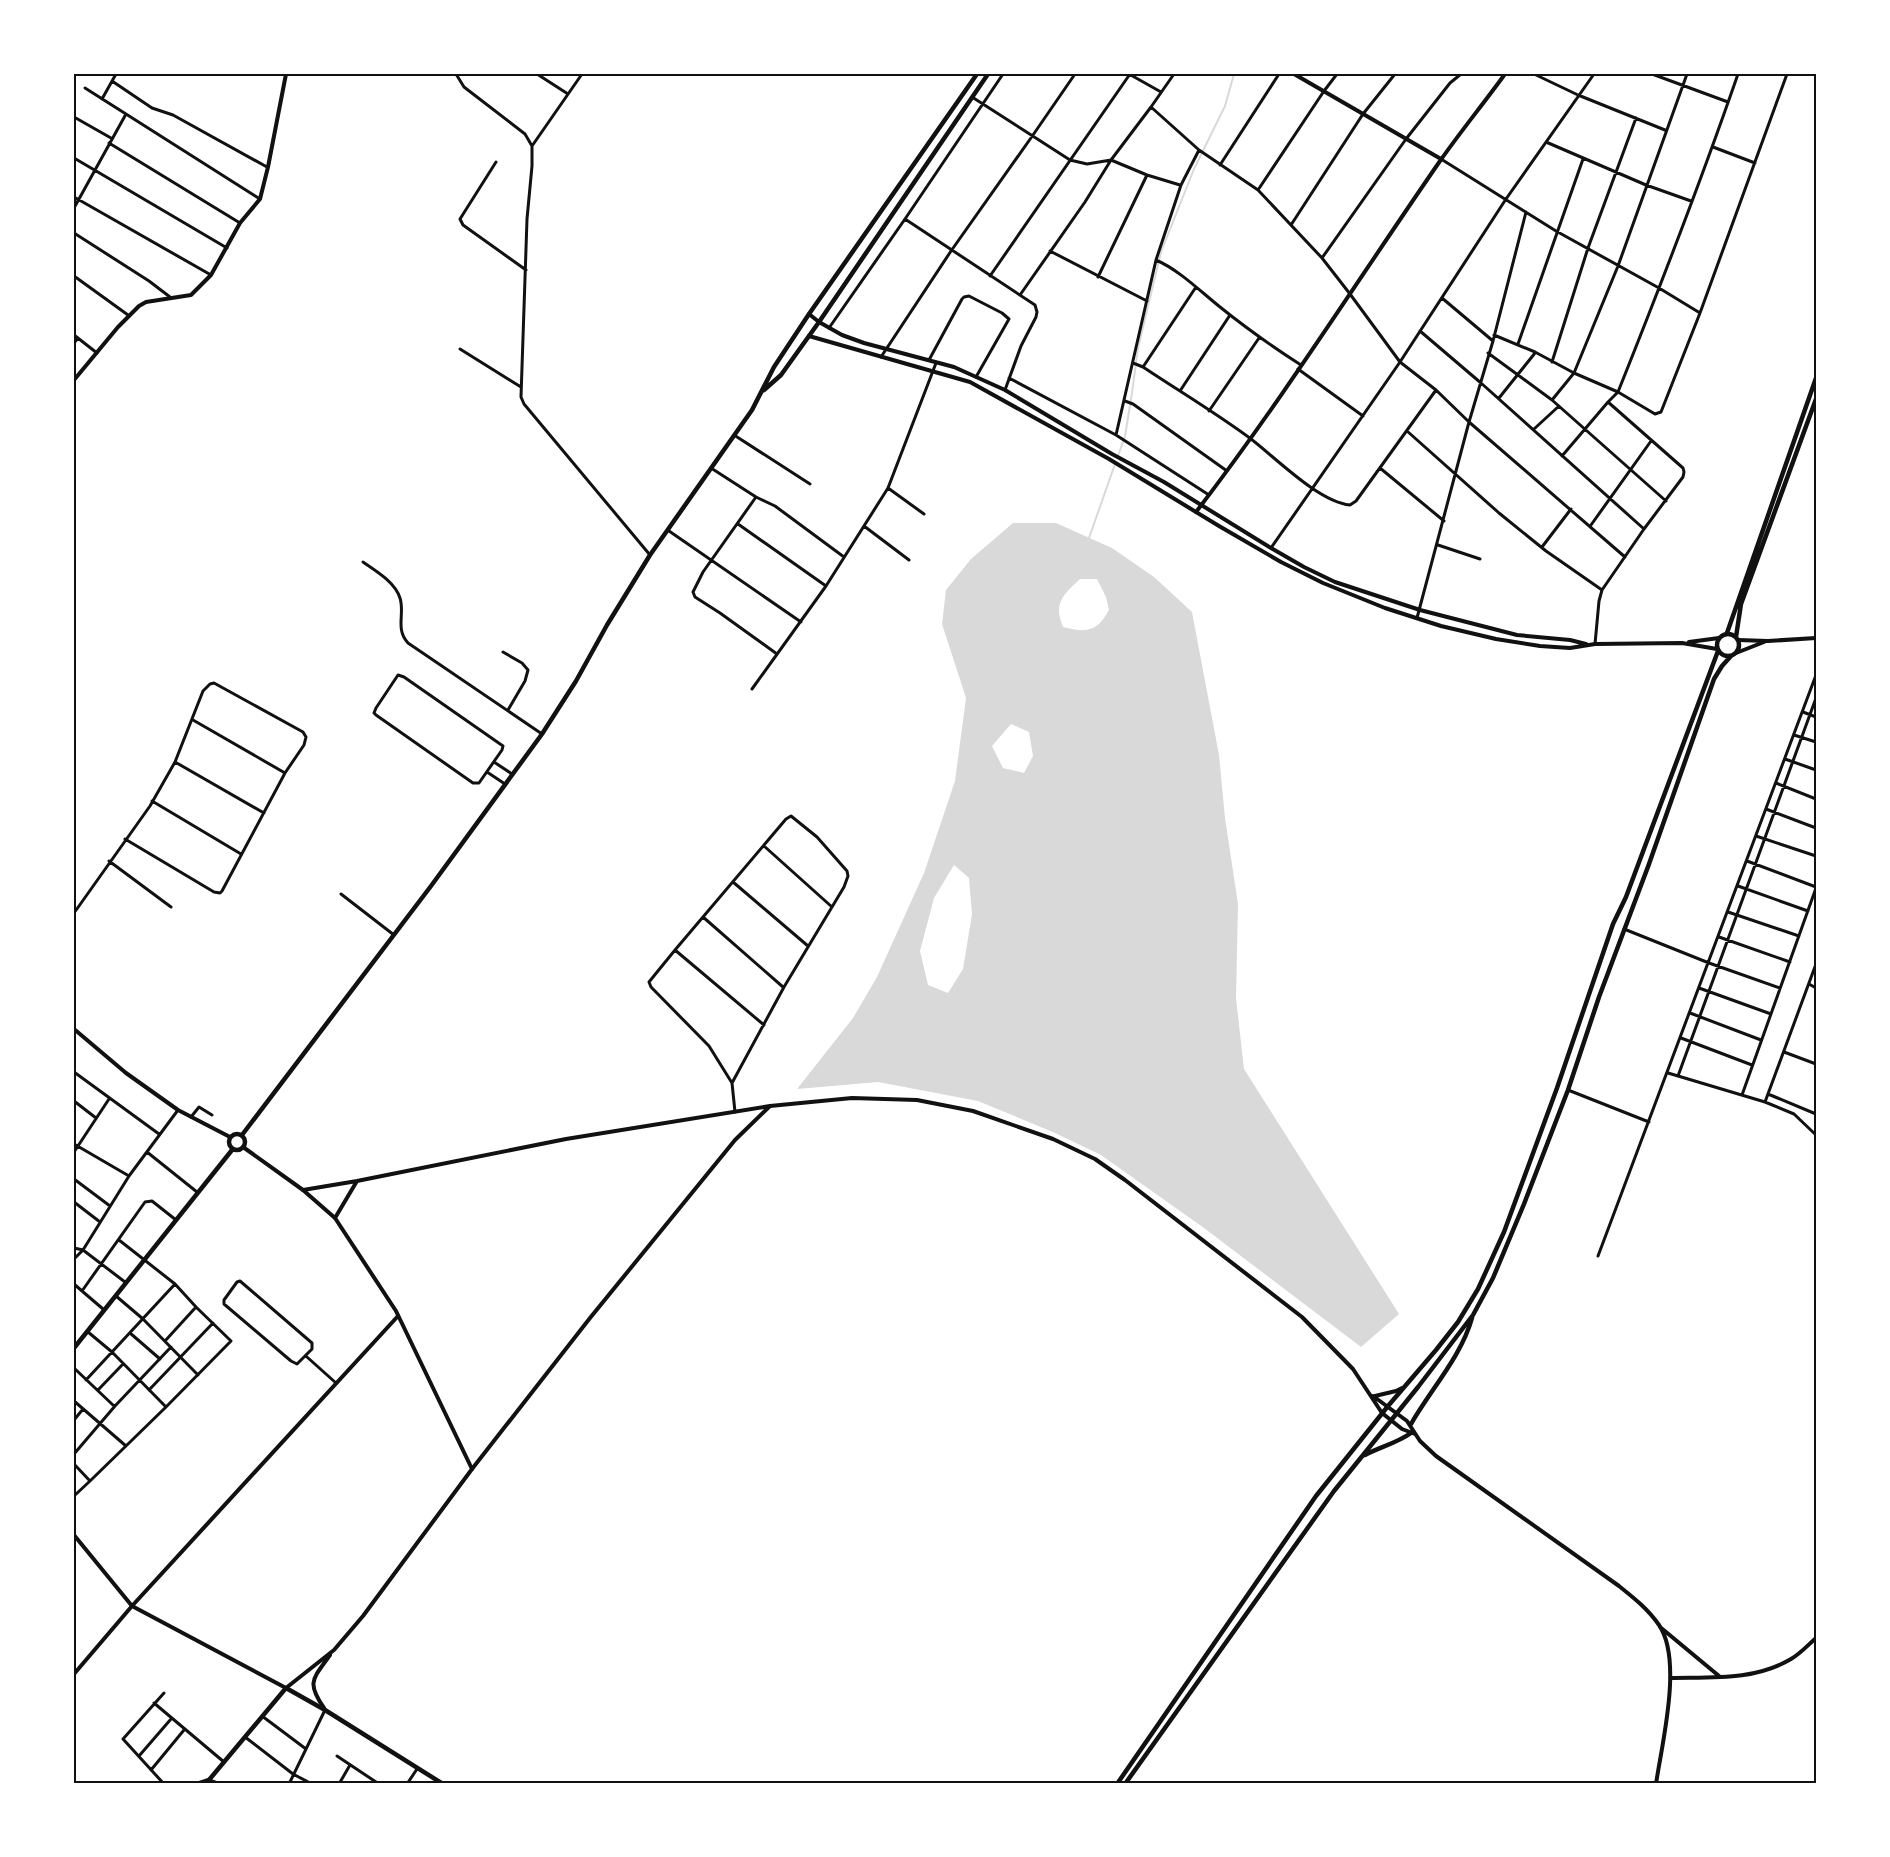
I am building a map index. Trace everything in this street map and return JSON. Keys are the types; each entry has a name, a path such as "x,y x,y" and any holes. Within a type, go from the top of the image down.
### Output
{"main road":[{"path":"242,1135 542,734 650,555 669,531 734,435 762,392 774,367 809,314 977,74"},
{"path":"762,392 775,381 819,322 988,74"},
{"path":"1117,1784 1316,1496 1458,1322 1494,1257 1549,1109 1613,924 1626,897 1717,650 1716,643 1727,633 1816,378"},
{"path":"1411,1424 1468,1331 1473,1315 1497,1267 1568,1090 1714,679 1739,647 1737,638 1741,604 1816,401"},
{"path":"1727,633 1737,638"},
{"path":"1717,650 1721,655 1733,655"},
{"path":"232,1150 228,1144 230,1137 235,1134 242,1135"},
{"path":"74,1347 232,1150 243,1147 245,1140 242,1135"},
{"path":"1125,1784 1334,1491 1364,1456 1473,1315"},
{"path":"1364,1456 1413,1434"},
{"path":"201,1783 209,1780 286,1688 443,1784"}],"street":[{"path":"102,99 116,74"},
{"path":"74,380 128,315 142,303 191,295 212,275 240,223 260,199 285,74"},
{"path":"456,74 464,87 525,134 532,146"},
{"path":"537,74 568,94"},
{"path":"582,74 532,146 521,397 524,404 650,555"},
{"path":"829,328 1003,74"},
{"path":"880,357 1075,74"},
{"path":"990,276 1129,74 1161,92"},
{"path":"1020,295 1085,202 1111,160 1174,74"},
{"path":"1220,165 1279,74"},
{"path":"1294,74 1441,159 1556,231 1700,313"},
{"path":"1258,190 1337,74"},
{"path":"1291,226 1364,114 1395,74"},
{"path":"1322,258 1406,139 1450,83 1461,74"},
{"path":"1196,512 1350,294 1441,159 1505,74"},
{"path":"1534,74 1578,95 1666,130"},
{"path":"1271,548 1400,362 1506,199 1594,74"},
{"path":"1652,74 1728,102"},
{"path":"1552,400 1574,373 1618,266 1687,74"},
{"path":"1562,456 1618,392 1713,147 1738,74"},
{"path":"1494,335 1518,344 1574,373 1618,392 1655,414 1661,412 1700,313 1787,74"},
{"path":"112,81 152,108 173,115 268,167"},
{"path":"85,88 260,199"},
{"path":"972,97 1070,160 1087,164 1111,160 1147,175 1181,185"},
{"path":"1151,107 1201,151 1258,190 1322,258 1400,362 1436,390 1469,422 1625,557"},
{"path":"74,208 126,114"},
{"path":"74,117 112,138"},
{"path":"1552,362 1588,248 1635,118"},
{"path":"1546,142 1616,173 1691,201"},
{"path":"110,143 240,223"},
{"path":"1713,147 1755,163"},
{"path":"1117,436 1157,260 1181,185 1201,151"},
{"path":"74,158 227,248"},
{"path":"1518,344 1583,159"},
{"path":"496,162 461,215 461,222 526,270"},
{"path":"1098,277 1147,175"},
{"path":"74,197 212,275"},
{"path":"1417,618 1526,212"},
{"path":"905,219 1035,305 1036,317 1005,390"},
{"path":"74,220 74,234 149,281 170,297"},
{"path":"1050,251 1147,301"},
{"path":"1157,260 1196,287 1259,338 1363,416"},
{"path":"74,276 128,315"},
{"path":"1142,366 1196,287"},
{"path":"929,360 962,300 969,296 1009,319 976,377"},
{"path":"1442,298 1493,341"},
{"path":"809,314 842,335 954,368 1005,390 1271,548 1335,582 1420,610 1517,635 1570,640 1586,645"},
{"path":"1180,391 1230,315"},
{"path":"1420,330 1644,529"},
{"path":"74,335 98,352"},
{"path":"809,336 970,382 1109,459 1281,562 1364,600 1441,626 1496,639 1570,648 1595,644 1682,643 1719,638"},
{"path":"74,343 78,338"},
{"path":"1209,411 1259,338"},
{"path":"460,349 521,387"},
{"path":"1499,398 1535,352"},
{"path":"1488,353 1552,400 1666,501"},
{"path":"752,689 826,586 888,488 936,363"},
{"path":"1134,363 1142,366 1250,438 1312,488 1343,505 1350,505 1356,501 1436,390"},
{"path":"1009,378 1117,436 1209,495"},
{"path":"1126,401 1227,471"},
{"path":"1595,644 1602,590 1683,477 1684,470 1608,402"},
{"path":"1533,430 1559,406"},
{"path":"1407,431 1499,513 1602,590"},
{"path":"734,435 810,484"},
{"path":"1590,525 1651,441"},
{"path":"711,468 756,497 775,506 844,557"},
{"path":"1380,468 1444,521"},
{"path":"888,488 924,514"},
{"path":"756,497 712,560 694,590 694,595 777,654"},
{"path":"1542,547 1571,509"},
{"path":"738,524 826,586"},
{"path":"864,526 909,560"},
{"path":"669,531 801,622"},
{"path":"1438,545 1480,559"},
{"path":"363,562 380,573 400,596 400,630 408,643 542,734"},
{"path":"1737,638 1768,641 1816,638"},
{"path":"1733,655 1768,641"},
{"path":"1682,643 1717,650"},
{"path":"503,652 522,663 528,670 525,681 507,710"},
{"path":"398,675 502,746 494,762 479,783 474,784 376,715 374,713 376,708 398,675"},
{"path":"1598,1257 1816,675"},
{"path":"74,913 109,861 152,801 175,762 203,691 210,684 214,684 303,732 306,737 304,745 285,773 222,891 217,893 125,839"},
{"path":"1812,688 1816,690"},
{"path":"1678,1076 1816,698"},
{"path":"1803,712 1816,717"},
{"path":"193,720 285,773"},
{"path":"1794,735 1816,742"},
{"path":"1785,759 1816,770"},
{"path":"175,762 264,813"},
{"path":"494,762 513,775"},
{"path":"487,772 506,785"},
{"path":"1776,783 1816,799"},
{"path":"152,801 242,854"},
{"path":"1766,809 1816,828"},
{"path":"732,1083 784,987 832,908 848,873 817,837 789,816 650,980 650,984 709,1046 732,1083 735,1112"},
{"path":"1756,836 1816,856"},
{"path":"764,846 832,908"},
{"path":"109,861 171,907"},
{"path":"1742,1095 1816,887 1747,861"},
{"path":"733,882 808,946"},
{"path":"1737,886 1808,911"},
{"path":"341,894 393,935"},
{"path":"1728,912 1799,936"},
{"path":"703,917 784,987"},
{"path":"1624,929 1780,988"},
{"path":"1719,937 1790,962"},
{"path":"675,950 764,1025"},
{"path":"1765,1102 1816,964"},
{"path":"1809,984 1816,988"},
{"path":"1700,988 1771,1014"},
{"path":"1690,1013 1761,1040"},
{"path":"74,1029 126,1073 178,1110 230,1137"},
{"path":"1681,1038 1752,1065"},
{"path":"1784,1052 1816,1064"},
{"path":"74,1072 159,1135"},
{"path":"1668,1073 1765,1102 1794,1114 1816,1135"},
{"path":"1568,1090 1649,1122"},
{"path":"1768,1094 1816,1114"},
{"path":"74,1152 75,1145 109,1098"},
{"path":"303,1190 566,1140 770,1106 852,1098 917,1100 973,1111 1053,1138 1095,1159 1125,1180 1293,1310 1353,1369 1373,1396 1382,1413 1390,1421 1413,1434 1436,1456 1627,1592 1660,1626 1720,1677"},
{"path":"74,1101 96,1118"},
{"path":"289,1784 325,1710 313,1692 312,1683 334,1650 363,1616 472,1469 590,1318 743,1132 770,1106"},
{"path":"190,1118 199,1107 212,1115"},
{"path":"74,1259 129,1176 178,1110"},
{"path":"75,1145 129,1176"},
{"path":"243,1147 303,1190 335,1218 398,1316 472,1469"},
{"path":"147,1152 197,1192"},
{"path":"74,1179 110,1206"},
{"path":"335,1218 357,1181"},
{"path":"82,1291 145,1202 149,1200 176,1220"},
{"path":"74,1202 100,1222"},
{"path":"74,1496 231,1341 175,1284 119,1240"},
{"path":"74,1248 82,1250 125,1282"},
{"path":"237,1282 243,1282 312,1343 312,1349 307,1357 297,1364 291,1361 226,1306 224,1300 237,1282"},
{"path":"74,1284 103,1309"},
{"path":"86,1380 175,1284"},
{"path":"115,1295 143,1319 198,1375"},
{"path":"165,1341 196,1307"},
{"path":"74,1674 132,1606 398,1316"},
{"path":"149,1390 213,1323"},
{"path":"87,1330 166,1407"},
{"path":"130,1333 160,1359"},
{"path":"74,1454 115,1406 171,1347"},
{"path":"307,1357 336,1383"},
{"path":"98,1390 123,1364"},
{"path":"74,1368 115,1406"},
{"path":"1373,1396 1396,1391 1406,1386"},
{"path":"1373,1396 1411,1424 1413,1434"},
{"path":"74,1401 126,1446"},
{"path":"74,1420 83,1409"},
{"path":"74,1464 90,1481"},
{"path":"74,1535 132,1606 286,1688 334,1650"},
{"path":"1656,1784 1670,1678 1667,1645 1660,1626"},
{"path":"1670,1678 1747,1676 1793,1659 1816,1638"},
{"path":"164,1693 124,1736 124,1740 164,1784"},
{"path":"154,1703 224,1762"},
{"path":"262,1716 306,1749"},
{"path":"139,1756 171,1718"},
{"path":"151,1770 184,1729"},
{"path":"245,1737 293,1774 312,1784"},
{"path":"338,1756 379,1784"},
{"path":"339,1784 350,1764"},
{"path":"407,1784 418,1767"},
{"path":"209,1780 221,1784"}],"shaded area":[{"path":"1013,523 1056,523 1112,548 1154,577 1192,612 1219,755 1225,818 1238,904 1236,998 1244,1069 1399,1314 1361,1347 1204,1228 1101,1155 1055,1133 978,1101 878,1082 797,1089 853,1018 877,977 924,873 955,781 966,698 942,624 946,590 971,559","holes":["1080,579 1097,579 1106,597 1109,610 1100,623 1084,630 1063,627 1059,612 1061,600","1011,724 1029,732 1033,756 1024,773 1003,768 992,746","954,865 969,878 972,914 963,969 948,993 928,985 920,951 934,898"]}],"waterway":[{"path":"1118,456 1125,436 1138,348 1161,252 1194,169 1225,106 1234,74"},
{"path":"1089,538 1115,464"}]}
